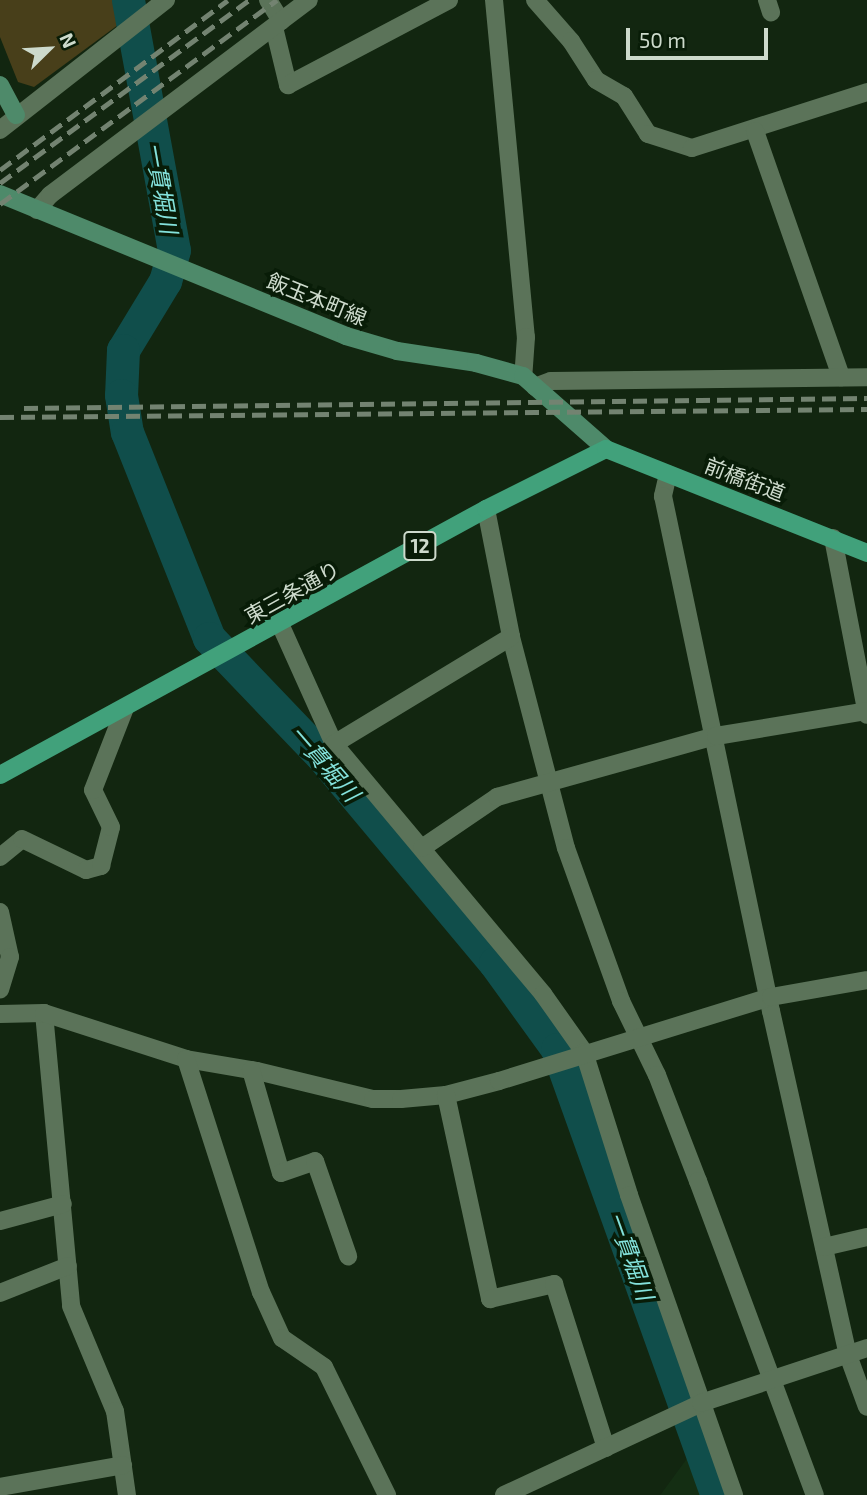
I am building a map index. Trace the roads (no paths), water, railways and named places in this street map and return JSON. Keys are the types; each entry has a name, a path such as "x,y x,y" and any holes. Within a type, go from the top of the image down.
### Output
{"main road":[{"path":"0,85 16,115"},
{"name":"飯玉本町線","path":"0,194 374,346 476,363 529,382 606,450"},
{"name":"前橋街道","path":"606,450 867,553"},
{"name":"東三条通り","path":"0,775 237,648 486,509 606,450"}],"street":[{"path":"0,130 166,0"},
{"path":"268,0 278,24 288,85 449,0"},
{"path":"37,210 50,195 309,0"},
{"path":"494,0 529,382 867,377"},
{"path":"535,0 571,41 596,80 624,96 649,134 692,148 755,131 867,92"},
{"path":"755,131 841,377"},
{"path":"668,474 663,496 848,1355 867,1407"},
{"path":"486,509 511,637 546,783 621,1001 639,1036 774,1378 816,1495"},
{"path":"422,848 497,797 716,736 867,712 832,538"},
{"path":"280,624 334,744 543,994 580,1054 699,1405 734,1495"},
{"path":"334,744 511,637"},
{"path":"0,857 22,839 86,870 102,866 111,827 93,790 125,708"},
{"path":"0,912 10,957 0,989"},
{"path":"0,1014 44,1013 186,1059 251,1070 373,1099 446,1095 552,1065 771,996 867,980"},
{"path":"44,1013 71,1306 115,1411 127,1495"},
{"path":"186,1059 261,1292 282,1338 324,1367 387,1495"},
{"path":"251,1070 281,1173 315,1161 348,1256"},
{"path":"446,1095 490,1299 554,1283 606,1448"},
{"path":"0,1221 63,1204"},
{"path":"824,1247 867,1237"},
{"path":"0,1293 68,1266"},
{"path":"504,1495 699,1405 867,1348"},
{"path":"0,1487 123,1465"}],"waterway":[{"name":"一貫堀川","path":"128,0 174,250 165,281 123,350 121,395 127,432 209,638 321,755 495,963 557,1049 717,1495"}],"railway":[{"path":"0,170 228,0"},
{"path":"0,183 249,0"},
{"path":"0,204 277,0"},
{"path":"24,408 867,398"},
{"path":"0,417 867,409"}]}
